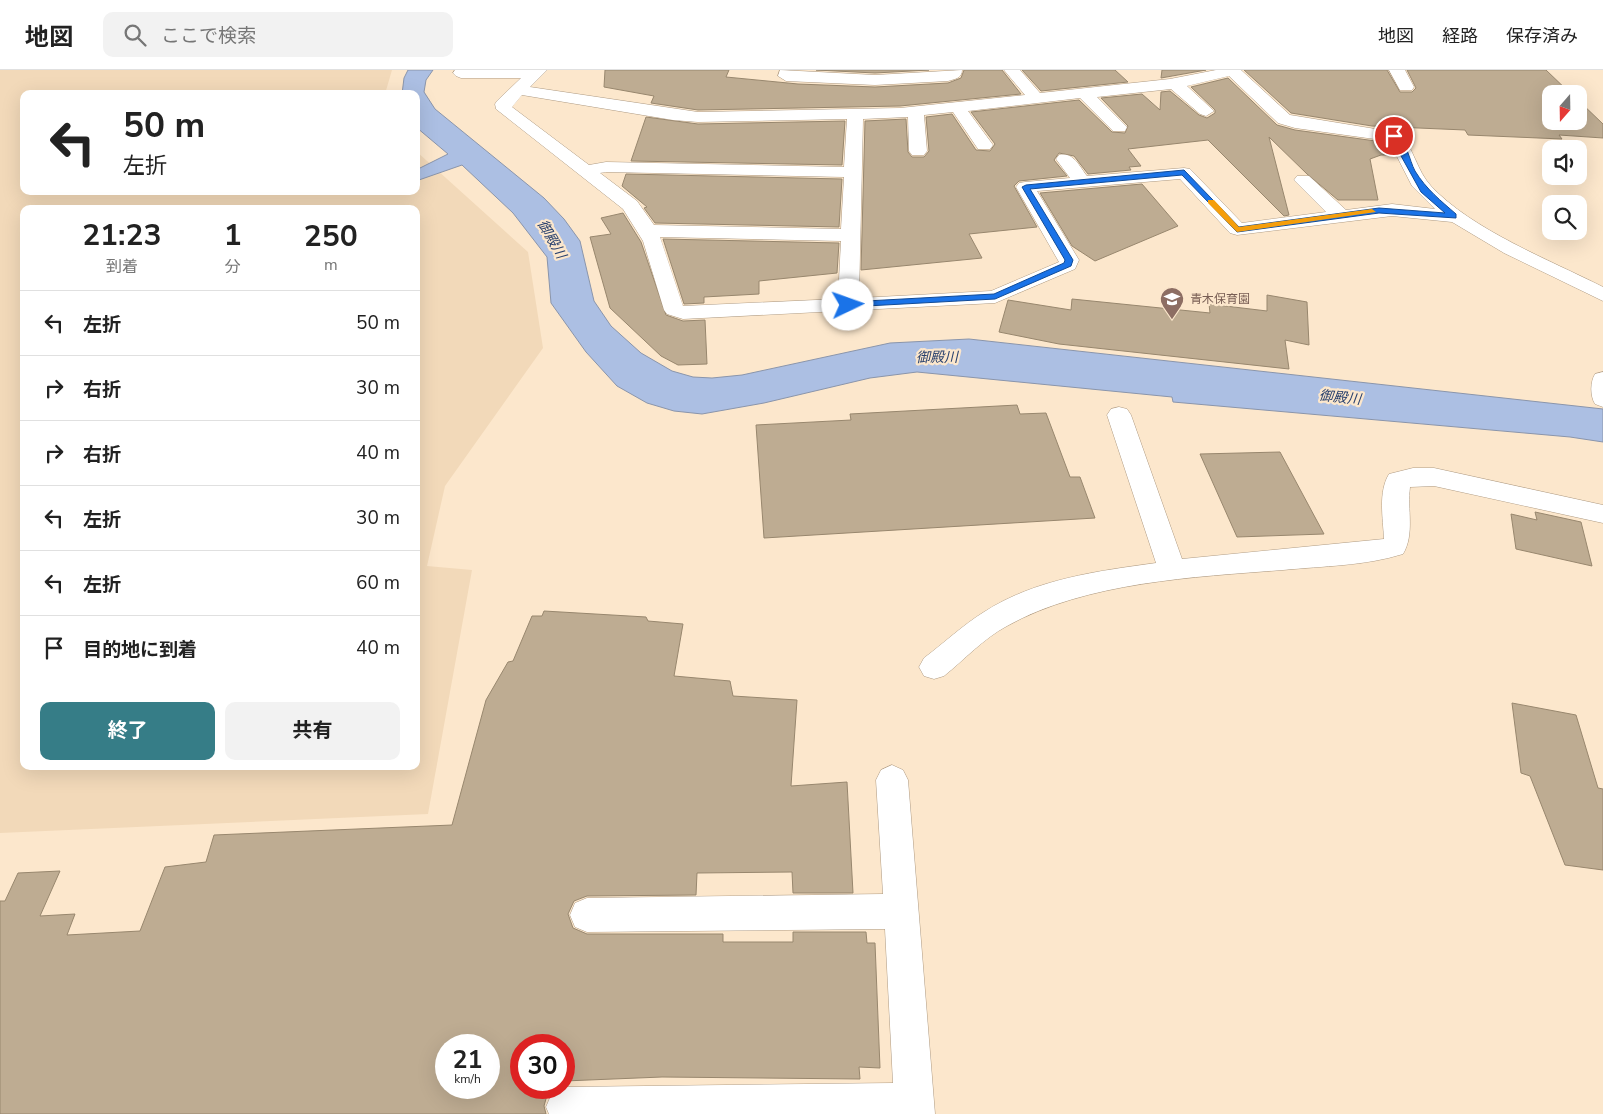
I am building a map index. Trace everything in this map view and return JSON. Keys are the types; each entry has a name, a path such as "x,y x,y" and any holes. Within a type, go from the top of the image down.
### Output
{"street":[{"path":"788,70 786,76 875,80 948,76 954,74 954,70"},
{"path":"1012,70 1035,97"},
{"path":"1139,70 1153,86"},
{"path":"519,90 681,116 855,115 916,111 1153,86 1207,78 1232,70 1284,119 1295,123 1394,136 1398,140 1411,170 1424,190 1453,216 1603,295"},
{"path":"1396,70 1406,87"},
{"path":"537,72 503,104 504,109 630,205 641,216 649,232 674,310 683,313 995,297 1068,265 1069,260 1026,187 1184,173 1237,229 1392,210 1453,216"},
{"path":"461,73 537,72"},
{"path":"1174,83 1206,111"},
{"path":"1083,92 1119,126"},
{"path":"957,106 984,145"},
{"path":"916,111 918,151"},
{"path":"848,305 849,235 855,115"},
{"path":"1065,159 1082,182"},
{"path":"585,171 606,167 852,172"},
{"path":"1303,180 1341,216"},
{"path":"649,232 849,235"},
{"path":"1603,380 1603,399"},
{"path":"1119,415 1172,570"},
{"path":"934,667 995,619 1041,596 1092,582 1172,570 1371,552 1394,548 1397,540 1395,502 1398,480 1413,477 1434,477 1603,514"},
{"path":"566,1107 914,1108 892,780"},
{"path":"587,914 901,910"}],"shaded area":[{"path":"0,70 392,70 386,90 20,90 20,195 420,195 420,155 528,252 543,348 445,486 427,566 472,570 428,814 0,833"}],"water":[{"name":"御殿川","path":"408,70 433,70 426,80 424,92 435,109 544,198 564,219 580,241 594,301 611,326 641,353 672,371 693,377 712,378 742,375 890,343 969,339 1603,409 1603,442 1570,437 1173,402 1172,397 917,372 870,378 764,403 702,414 674,411 647,403 617,386 586,352 551,303 547,257 513,213 462,165 420,180 420,168 448,154 420,130 420,90 402,90 404,78"}],"building":[{"path":"605,70 729,70 726,77 798,84 875,87 948,83 961,78 964,70 1002,70 1021,94 900,106 698,110 651,103 654,96 604,87"},
{"path":"816,70 929,70 875,73"},
{"path":"1022,70 1115,70 1128,82 1041,91"},
{"path":"1162,70 1206,70 1161,78"},
{"path":"1244,70 1387,70 1400,92 1412,92 1416,88 1407,70 1546,70 1562,85 1542,85 1542,130 1588,130 1588,110 1603,124 1603,138 1559,135 1562,139 1468,135 1465,130 1372,126 1291,113"},
{"path":"1228,78 1277,125 1295,130 1383,142 1393,155 1381,155 1370,159 1378,200 1338,200 1307,174 1269,137 1289,215 1284,216 1208,140 1128,149 1141,166 1129,167 1131,170 1088,174 1074,156 1059,153 1054,160 1067,176 1019,181 1014,186 1037,227 969,234 982,258 861,270 865,121 906,119 908,152 912,157 924,157 929,151 926,117 952,114 976,150 990,151 995,144 971,112 1079,100 1112,132 1125,133 1128,126 1101,98 1142,94 1160,110 1161,92 1170,91 1199,115 1207,118 1215,113 1215,110 1191,87"},
{"path":"646,117 698,124 845,121 842,165 631,161"},
{"path":"626,174 842,179 839,227 655,223 644,208 647,207 622,186"},
{"path":"1142,184 1178,226 1095,261 1072,246 1040,193"},
{"path":"623,213 641,242 666,315 683,321 705,320 707,364 678,365 661,356 610,308 590,237 611,234 601,218"},
{"path":"663,239 839,243 837,273 759,281 759,294 704,297 704,303 684,304"},
{"path":"1267,295 1307,302 1309,345 1285,340 1289,369 1059,344 999,332 1008,300 1071,310 1072,299 1210,313 1209,304 1267,311"},
{"path":"1017,405 1020,414 1046,413 1070,477 1080,477 1095,518 764,538 756,425 851,420 850,414"},
{"path":"1280,452 1324,534 1237,537 1200,454"},
{"path":"1535,512 1581,522 1592,566 1516,549 1511,514 1537,520"},
{"path":"544,611 646,617 648,621 683,624 674,676 730,681 733,696 797,700 791,786 847,782 853,893 793,893 792,872 697,873 696,895 587,896 574,901 568,914 573,928 587,934 723,934 723,942 793,942 793,932 866,932 867,943 875,943 880,1068 859,1067 860,1079 662,1077 575,1081 575,1034 510,1034 510,1099 546,1099 544,1106 546,1114 0,1114 0,901 5,901 18,873 60,871 40,916 75,914 67,935 140,931 165,867 206,862 214,835 452,825 486,700 508,662 513,661 532,616 542,616"},
{"path":"1512,703 1576,715 1598,788 1603,789 1603,870 1565,865 1530,776 1521,773"}],"slow traffic":[{"path":"1211,202 1237,229 1372,212"}],"place":[{"name":"青木保育園","path":"1172,320"}],"route":[{"path":"848,305 995,297 1068,265 1069,260 1026,187 1184,173 1237,229 1392,210 1453,216 1424,190 1411,170 1398,140 1394,136"}]}
